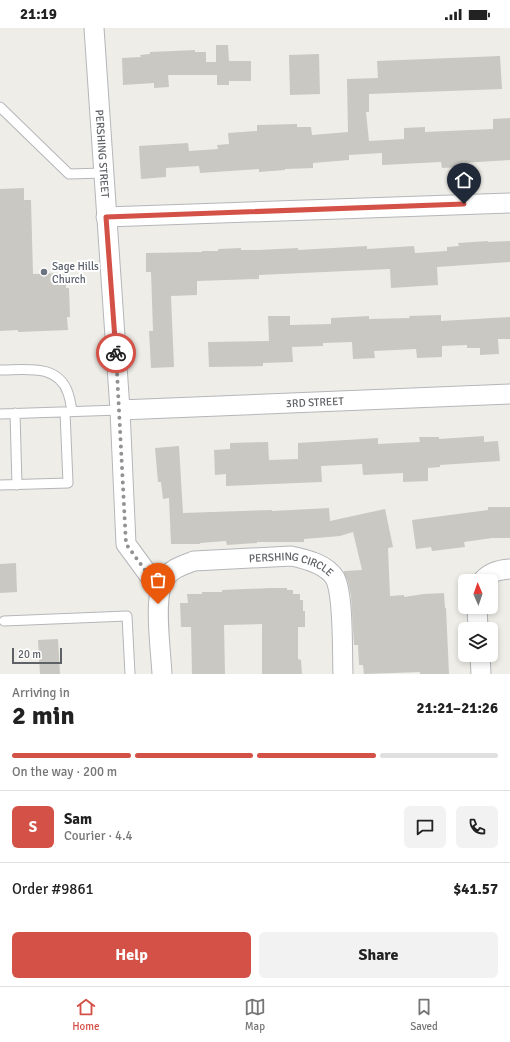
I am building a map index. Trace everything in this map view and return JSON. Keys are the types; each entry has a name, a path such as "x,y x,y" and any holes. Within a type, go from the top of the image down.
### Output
{"street":[{"name":"PERSHING STREET","path":"94,28 120,410 126,544 159,589"},
{"path":"106,217 510,203"},
{"name":"3RD STREET","path":"120,410 510,394"},
{"name":"PERSHING CIRCLE","path":"159,589 164,579 171,572 194,561 291,556 307,559 318,564 334,578 340,594 343,674"},
{"path":"488,574 497,570 510,569"},
{"path":"159,589 158,604 162,674"},
{"path":"480,662 481,674"}],"lane":[{"path":"0,107 69,174 103,173"},
{"path":"0,370 42,370 55,376 68,392 69,411 68,483 0,485"},
{"path":"0,414 120,410"},
{"path":"15,413 17,485"},
{"path":"4,621 127,616 130,674"}],"building":[{"path":"216,45 228,45 229,61 251,61 251,81 229,81 229,85 217,85 217,75 168,75 169,87 154,88 154,83 123,85 122,58 141,57 140,55 150,54 150,52 195,50 195,52 206,52 206,62 216,62"},
{"path":"319,54 320,94 290,95 289,55"},
{"path":"500,56 502,89 369,94 369,112 366,112 369,141 404,139 404,128 425,127 425,132 493,129 493,119 510,118 510,160 462,163 462,167 442,168 441,162 382,165 382,153 349,155 349,160 313,163 313,168 259,172 259,169 200,173 199,166 166,168 166,177 141,179 139,146 188,143 189,151 218,149 217,145 229,144 228,133 257,131 257,125 297,124 297,127 311,127 312,135 348,132 347,79 378,78 377,61"},
{"path":"24,188 24,200 31,200 33,274 66,273 66,288 69,288 70,317 67,317 68,330 18,332 18,330 0,331 0,189"},
{"path":"510,241 510,262 437,267 438,285 391,288 390,269 259,275 259,279 197,281 197,295 171,296 174,367 151,368 149,331 153,331 151,272 146,272 146,253 202,252 218,251 218,249 241,248 241,250 258,250 298,248 298,250 367,246 367,249 414,246 415,253 447,251 447,247 459,246 458,243"},
{"path":"441,315 441,321 510,317 510,339 498,339 499,354 480,355 480,348 467,348 467,345 442,346 442,357 417,358 416,349 374,351 375,358 353,359 352,342 323,343 323,346 292,347 293,362 263,363 263,366 209,367 208,342 269,341 268,316 290,316 290,325 331,324 331,318 369,316 369,319 410,318 409,316"},
{"path":"484,436 484,442 498,441 500,461 440,465 440,467 428,468 428,481 403,482 403,473 363,475 362,464 321,466 322,482 226,486 226,474 215,475 214,450 230,449 230,443 268,442 269,460 298,459 298,443 378,438 378,444 420,442 419,437 439,437 439,439"},
{"path":"179,446 183,513 329,508 330,521 385,509 393,547 388,548 390,596 404,595 404,597 444,593 449,674 420,674 420,672 364,674 363,665 359,665 358,645 354,645 351,596 348,582 344,573 344,571 362,570 353,532 340,536 304,539 304,542 257,542 227,545 226,541 200,544 171,544 169,498 163,499 161,482 158,482 155,448"},
{"path":"488,507 510,507 510,538 492,538 464,542 465,547 432,551 431,547 416,549 412,520 488,510"},
{"path":"16,563 17,592 0,593 0,564"},
{"path":"287,588 287,590 293,590 293,594 300,594 300,600 303,600 305,627 298,627 298,659 301,660 302,674 262,674 262,624 224,625 225,674 192,674 191,627 181,627 180,603 188,603 187,594 222,592 222,590"},
{"path":"58,639 60,674 40,674 38,640"}],"way so far":[{"path":"116,353 126,544 159,589 158,604"}],"place":[{"name":"Sage Hills Church","path":"44,272"}],"route":[{"path":"116,353 106,217 464,204"}]}
